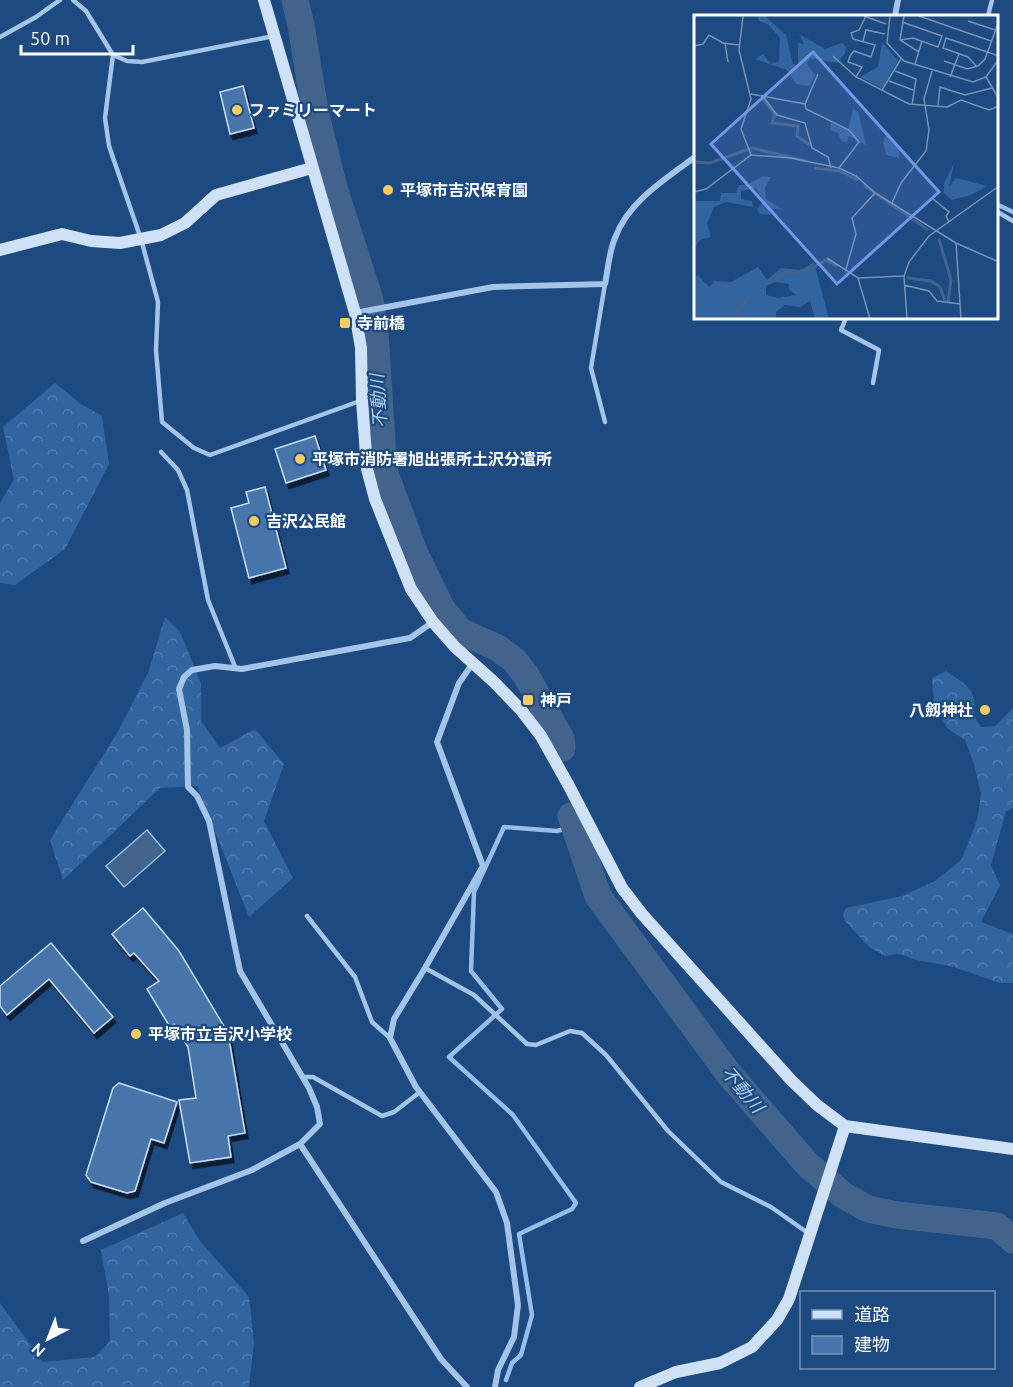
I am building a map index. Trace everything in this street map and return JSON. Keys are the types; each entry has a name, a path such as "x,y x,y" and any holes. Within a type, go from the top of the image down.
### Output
{"street":[{"path":"264,0 356,313 361,348 362,400 368,469 375,499 411,589 433,622 455,647 521,710 541,736 622,888 636,906 791,1080 817,1105 845,1126 1013,1149"},
{"path":"895,15 898,0"},
{"path":"356,313 493,287 605,284 614,239 627,213 664,180 694,158"},
{"path":"0,250 62,234 91,241 120,243 161,235 185,223 216,195 312,168"},
{"path":"83,1241 165,1203 252,1170 300,1144 320,1124 318,1107 303,1077 240,971 209,821 197,796 188,787 187,730 179,689 184,677 192,670 216,666 236,669 410,638 433,622"},
{"path":"473,663 459,683 437,742 483,866 394,1019 390,1038 420,1092 496,1192 507,1223 518,1305 514,1337 498,1370 495,1387"},
{"path":"639,1387 675,1372 720,1363 752,1347 777,1320 789,1299 845,1126"},
{"path":"300,1144 441,1359 467,1387"}],"lane":[{"path":"0,37 36,17 60,0"},
{"path":"73,0 86,11 113,55 127,61 142,62 274,36"},
{"path":"988,15 992,0"},
{"path":"113,55 105,118 108,146 141,239 158,302 156,350 162,422 194,448 210,455 362,400"},
{"path":"998,213 1013,221"},
{"path":"605,284 591,368 605,422"},
{"path":"845,320 841,330 879,350 873,383"},
{"path":"161,452 178,470 188,490 208,600 236,669"},
{"path":"307,916 355,977 372,1022 390,1038"},
{"path":"425,968 474,995 527,1044 537,1045 570,1031 582,1033 606,1055 668,1131 721,1182 771,1207 811,1235"},
{"path":"303,1077 313,1077 382,1116 394,1112 420,1092"}],"green space":[{"path":"55,383 81,404 102,416 109,464 65,549 15,585 0,583 0,503 14,480 3,427"},
{"path":"165,617 180,632 201,683 201,721 220,748 255,729 284,764 264,821 293,878 249,917 197,786 160,788 63,880 50,840 117,733 148,673"},
{"path":"946,671 970,690 974,699 975,716 981,727 995,726 1013,708 1013,808 1006,811 991,865 1000,885 981,922 1013,934 1013,983 1000,983 950,966 916,960 899,954 885,956 869,947 845,921 843,915 846,908 902,896 935,881 961,860 972,834 978,816 981,793 974,764 965,740 947,728 934,702 932,678"},
{"path":"183,1213 200,1241 249,1297 254,1342 249,1387 0,1387 0,1303 43,1362 95,1357 110,1341 109,1296 101,1250"}],"shaded area":[{"path":"147,830 165,851 124,887 106,866"}],"building":[{"name":"ファミリーマート","path":"243,86 254,128 230,134 220,92"},
{"name":"平塚市消防署旭出張所土沢分遣所","path":"315,436 326,470 286,483 275,449"},
{"name":"吉沢公民館","path":"265,487 286,568 249,578 231,508 249,503 246,492"},
{"path":"143,908 179,951 228,1033 245,1133 228,1136 231,1157 190,1163 179,1100 196,1098 188,1047 174,1024 170,1027 147,989 159,981 134,953 130,956 112,934"},
{"path":"51,943 113,1017 94,1033 49,979 7,1015 0,1006 0,986"},
{"path":"119,1083 177,1102 164,1143 151,1139 135,1191 127,1193 91,1182 86,1175 113,1088"}],"waterway":[{"name":"不動川","path":"295,0 315,111 334,188 370,300 375,334 384,471 415,554 442,609 460,631 498,648 514,660 526,675 561,739 562,748"},
{"path":"998,205 1013,212"},
{"name":"不動川","path":"571,816 598,896 729,1074 807,1164 843,1195 868,1209 897,1215 997,1226 1013,1240"},
{"path":"506,1380 512,1363 521,1355 532,1315 519,1234 572,1209 576,1203 513,1115 449,1057 502,1009 471,971 474,892 504,827 557,831 573,826"}],"place":[{"name":"ファミリーマート","path":"237,110"},
{"name":"平塚市吉沢保育園","path":"388,190"},
{"name":"寺前橋","path":"345,323"},
{"name":"平塚市消防署旭出張所土沢分遣所","path":"300,459"},
{"name":"吉沢公民館","path":"254,521"},
{"name":"神戸","path":"528,700"},
{"name":"八劔神社","path":"985,710"},
{"name":"平塚市立吉沢小学校","path":"136,1034"}]}
